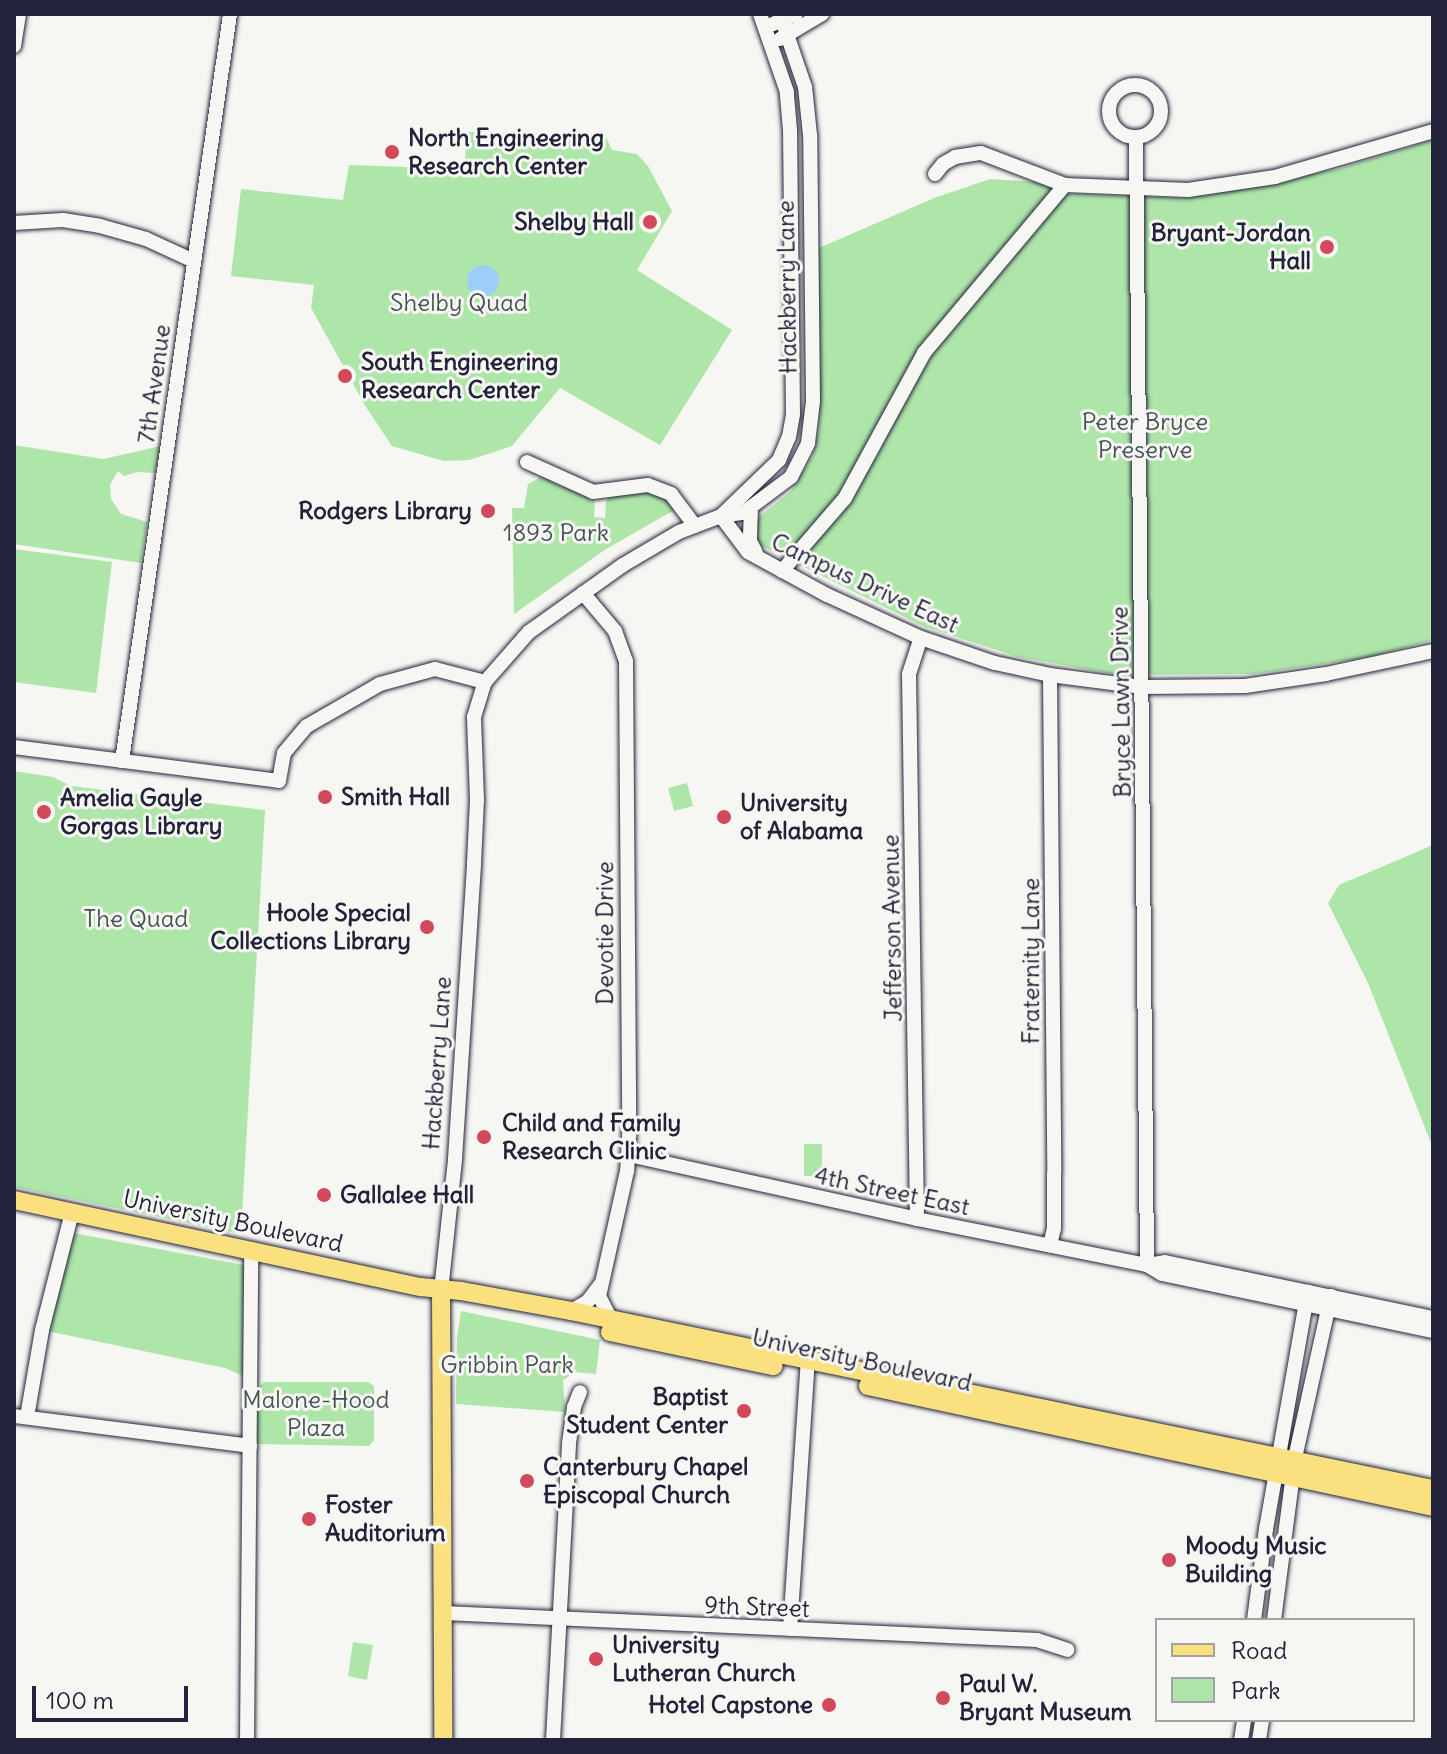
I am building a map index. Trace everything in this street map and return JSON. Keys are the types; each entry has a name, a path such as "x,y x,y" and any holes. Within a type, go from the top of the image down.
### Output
{"main road":[{"name":"University Boulevard","path":"14,1200 441,1291 461,1291 571,1311 807,1367"},
{"name":"University Boulevard","path":"441,1291 461,1303 807,1367 1285,1465"},
{"name":"Hackberry Lane","path":"441,1291 443,1740"},
{"path":"1285,1465 1433,1489"},
{"path":"1285,1465 1433,1507"}],"street":[{"path":"14,46 19,14"},
{"name":"7th Avenue","path":"122,761 230,14"},
{"path":"772,42 788,36 822,14"},
{"path":"763,20 786,16"},
{"name":"Hackberry Lane","path":"441,1291 455,1159 474,871 477,800 474,717 485,682 529,632 665,539 721,516 743,513 791,477 808,443 813,401 810,135 805,87 788,36 786,16"},
{"name":"Hackberry Lane","path":"721,516 779,460 789,437 793,414 790,130 787,92 763,20"},
{"path":"935,174 955,157 981,153 1065,185 1188,190 1260,181 1433,131"},
{"name":"Bryce Lawn Drive","path":"1136,138 1147,1265"},
{"path":"782,571 818,533 845,498 924,353 1065,185"},
{"path":"14,223 63,220 100,226 146,239 194,261"},
{"path":"527,462 593,492 648,485 671,494 695,526"},
{"path":"751,507 750,541 758,557"},
{"name":"Campus Drive East","path":"721,516 748,552 782,571 921,638 995,663 1050,675 1143,687 1245,686 1340,672 1433,651"},
{"name":"Devotie Drive","path":"583,593 615,631 626,661 629,1155 599,1296 611,1320"},
{"name":"Jefferson Avenue","path":"917,1219 909,674 921,638"},
{"path":"14,747 279,781 284,753 307,726 380,684 435,669 485,682"},
{"name":"Fraternity Lane","path":"1050,675 1054,1159 1054,1228 1050,1246"},
{"name":"4th Street East","path":"629,1155 1050,1246 1147,1265 1165,1262 1433,1331"},
{"path":"72,1212 20,1416 250,1446"},
{"path":"247,1740 251,1249"},
{"path":"571,1311 588,1301 601,1283"},
{"path":"1274,1618 1285,1465 1306,1298"},
{"path":"1254,1618 1285,1465 1329,1303"},
{"name":"4th Street East","path":"1329,1303 1433,1318"},
{"path":"790,1629 807,1367"},
{"path":"553,1740 569,1443 574,1407 580,1392"},
{"name":"9th Street","path":"444,1613 1037,1640 1067,1650"}],"green space":[{"name":"Shelby Quad","path":"466,132 605,135 612,150 637,154 648,166 672,211 637,270 732,330 660,445 560,388 512,446 469,460 444,461 392,446 366,407 311,308 314,285 231,276 241,189 343,200 349,165 465,169"},
{"name":"Peter Bryce Preserve","path":"1433,140 1433,640 1369,657 1254,674 1118,675 1018,657 923,626 758,544 752,532 755,520 791,491 812,457 819,429 819,248 934,198 990,179 1035,182 1068,194 1186,198 1338,169"},
{"path":"14,445 103,459 161,446 155,473 137,472 124,476 118,471 110,485 111,499 121,514 147,522 141,563 14,544"},
{"name":"1893 Park","path":"545,475 595,497 594,517 605,518 606,501 611,495 643,489 660,493 676,509 606,549 514,614 512,508 524,508 528,484"},
{"path":"14,549 112,562 96,693 14,682"},
{"name":"The Quad","path":"14,771 53,777 71,786 265,810 241,1234 14,1187"},
{"path":"687,783 693,806 674,811 668,788"},
{"path":"1433,845 1433,1148 1368,983 1328,903 1339,885"},
{"path":"804,1144 822,1144 822,1176 804,1176"},
{"path":"68,1232 249,1266 250,1379 225,1368 42,1330"},
{"name":"Gribbin Park","path":"461,1311 600,1340 596,1374 575,1372 563,1380 565,1412 456,1404 457,1337"},
{"name":"Malone-Hood Plaza","path":"264,1382 368,1382 374,1386 374,1440 369,1446 257,1444 257,1388"},
{"path":"353,1642 373,1645 367,1680 348,1676"}],"water":[{"path":"483,265 495,269 499,281 495,293 483,297 471,293 467,281 471,269"}],"place":[{"name":"North Engineering Research Center","path":"392,152"},
{"name":"Shelby Hall","path":"650,222"},
{"name":"Bryant-Jordan Hall","path":"1327,247"},
{"name":"South Engineering Research Center","path":"345,376"},
{"name":"Rodgers Library","path":"488,511"},
{"name":"Smith Hall","path":"325,797"},
{"name":"Amelia Gayle Gorgas Library","path":"44,812"},
{"name":"University of Alabama","path":"724,817"},
{"name":"Hoole Special Collections Library","path":"427,927"},
{"name":"Child and Family Research Clinic","path":"484,1137"},
{"name":"Gallalee Hall","path":"324,1195"},
{"name":"Baptist Student Center","path":"744,1411"},
{"name":"Canterbury Chapel Episcopal Church","path":"527,1481"},
{"name":"Foster Auditorium","path":"309,1519"},
{"name":"Moody Music Building","path":"1169,1560"},
{"name":"University Lutheran Church","path":"596,1659"},
{"name":"Paul W. Bryant Museum","path":"943,1698"},
{"name":"Hotel Capstone","path":"829,1705"}]}
